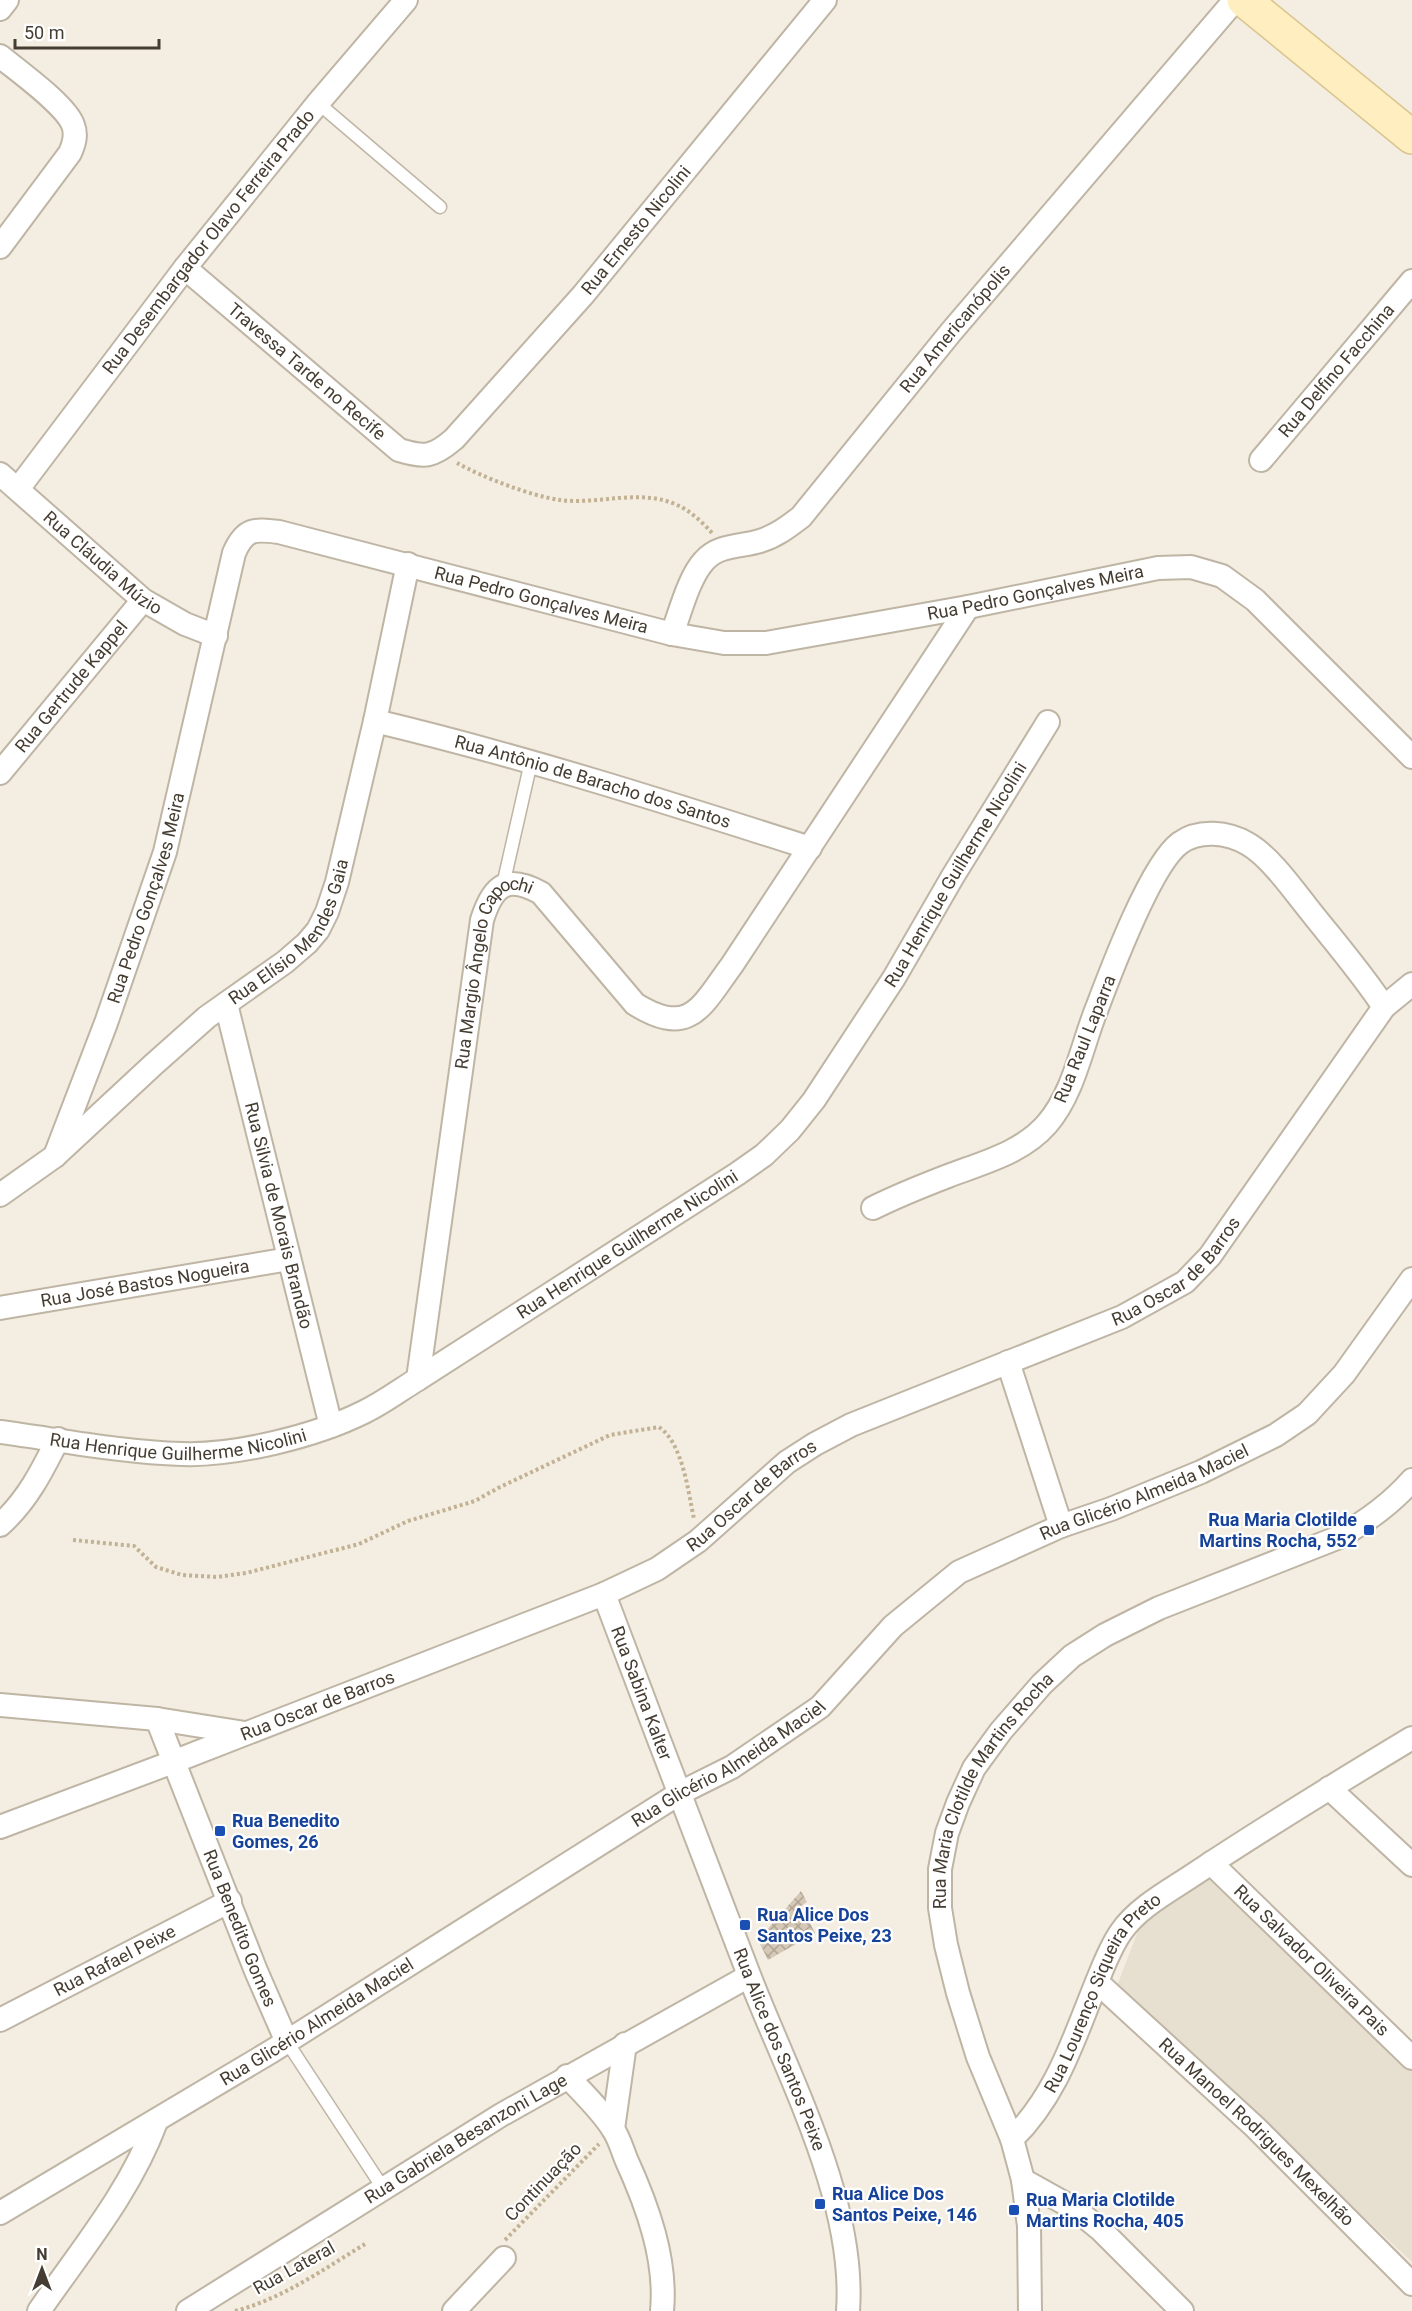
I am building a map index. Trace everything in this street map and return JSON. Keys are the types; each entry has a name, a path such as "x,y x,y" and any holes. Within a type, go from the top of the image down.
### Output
{"main road":[{"path":"1244,0 1412,137"}],"street":[{"path":"0,9 7,0"},
{"name":"Rua Desembargador Olavo Ferreira Prado","path":"18,489 185,268 318,103 406,0"},
{"name":"Rua Ernesto Nicolini","path":"438,452 454,440 583,295 825,0"},
{"name":"Rua Americanópolis","path":"672,634 699,568 711,554 726,547 760,541 781,532 801,517 951,332 1235,0"},
{"path":"0,56 67,114 75,131 75,141 70,153 0,247"},
{"name":"Travessa Tarde no Recife","path":"185,268 399,450 414,454 438,452"},
{"name":"Rua Delfino Facchina","path":"1261,460 1412,281"},
{"name":"Rua Cláudia Múzio","path":"0,474 144,600 185,624 216,636"},
{"name":"Rua Pedro Gonçalves Meira","path":"55,1156 125,969 165,852 234,553 239,540 248,532 260,530 279,532 672,634 724,643 766,643 968,607 1158,568 1191,567 1222,576 1255,600 1412,757"},
{"name":"Rua Elísio Mendes Gaia","path":"0,1196 55,1156 153,1065 226,1004 307,944 318,930 337,882 375,721 408,564"},
{"name":"Rua Gertrude Kappel","path":"0,773 144,600"},
{"name":"Rua Margio Ângelo Capochi","path":"418,1379 482,920 493,894 503,885 513,883 526,884 541,893 635,1004 667,1020 680,1020 692,1014 708,999 968,607"},
{"name":"Rua Antônio de Baracho dos Santos","path":"375,721 465,742 810,848"},
{"name":"Rua Henrique Guilherme Nicolini","path":"0,1432 183,1454 216,1452 268,1444 331,1426 364,1412 418,1379 737,1174 764,1155 790,1130 814,1100 894,978 953,876 1048,722"},
{"name":"Rua Raul Laparra","path":"873,1208 905,1192 1002,1156 1029,1140 1047,1124 1064,1098 1097,1007 1144,896 1163,861 1178,844 1191,836 1209,833 1228,835 1249,844 1281,874 1360,973 1384,1007"},
{"name":"Rua Oscar de Barros","path":"0,1827 604,1594 657,1569 698,1541 787,1462 815,1444 851,1425 1122,1317 1185,1282 1210,1256 1384,1007 1412,984"},
{"name":"Rua Silvia de Morais Brandão","path":"226,1004 331,1426"},
{"name":"Rua José Bastos Nogueira","path":"0,1308 290,1259"},
{"name":"Rua Glicério Almeida Maciel","path":"0,2213 287,2042 680,1793 732,1767 820,1707 893,1626 959,1572 1061,1526 1111,1509 1201,1472 1276,1435 1306,1414 1344,1374 1412,1279"},
{"path":"1008,1362 1061,1526"},
{"path":"0,1525 26,1498 58,1439"},
{"name":"Rua Maria Clotilde Martins Rocha","path":"1030,2311 1029,2226 1023,2180 1012,2139 978,2057 958,1993 940,1908 940,1869 947,1833 974,1768 1001,1731 1042,1684 1072,1656 1097,1640 1159,1608 1337,1538 1362,1524 1395,1500 1412,1480"},
{"name":"Rua Sabina Kalter","path":"604,1594 680,1793"},
{"path":"0,1705 157,1719 245,1733"},
{"name":"Rua Benedito Gomes","path":"157,1719 256,1971 287,2042"},
{"name":"Rua Lourenço Siqueira Preto","path":"1012,2139 1028,2123 1045,2100 1064,2064 1109,1952 1122,1930 1138,1913 1211,1863 1412,1738"},
{"path":"1329,1788 1412,1866"},
{"name":"Rua Alice dos Santos Peixe","path":"680,1793 749,1976 796,2089 835,2199 845,2240 849,2292 848,2311"},
{"name":"Rua Salvador Oliveira Pais","path":"1211,1863 1412,2058"},
{"name":"Rua Rafael Peixe","path":"0,2020 230,1901"},
{"name":"Rua Gabriela Besanzoni Lage","path":"188,2311 567,2076 749,1976"},
{"name":"Rua Manoel Rodrigues Mexelhão","path":"1097,1982 1255,2127 1412,2284"},
{"path":"613,2129 625,2044"},
{"path":"567,2076 613,2129 634,2176 657,2246 662,2277 662,2311"},
{"path":"39,2311 130,2178 156,2122"},
{"path":"1023,2180 1075,2209 1101,2230 1182,2311"},
{"path":"454,2311 504,2258"}],"lane":[{"path":"318,103 441,207"},
{"path":"503,885 531,762"},
{"name":"Rua Benedito Gomes","path":"287,2042 383,2188"}],"path":[{"path":"438,452 477,474 557,500 580,502 648,497 677,505 699,520 726,547"},
{"path":"73,1540 134,1546 156,1567 182,1575 217,1577 246,1572 359,1544 408,1521 475,1501 610,1435 659,1427 669,1434 685,1473 698,1541"},
{"name":"Continuação","path":"504,2258 503,2242 613,2129"},
{"name":"Rua Lateral","path":"235,2311 252,2307 312,2277 365,2244"}],"shaded area":[{"path":"1220,1865 1412,2048 1412,2262 1117,1986 1143,1918"}],"building":[{"path":"801,1891 807,1902 801,1906 815,1933 768,1960 758,1940"}],"place":[{"name":"Rua Maria Clotilde Martins Rocha, 552","path":"1369,1530"},
{"name":"Rua Benedito Gomes, 26","path":"220,1831"},
{"name":"Rua Alice Dos Santos Peixe, 23","path":"745,1925"},
{"name":"Rua Alice Dos Santos Peixe, 146","path":"820,2204"},
{"name":"Rua Maria Clotilde Martins Rocha, 405","path":"1014,2210"}]}
